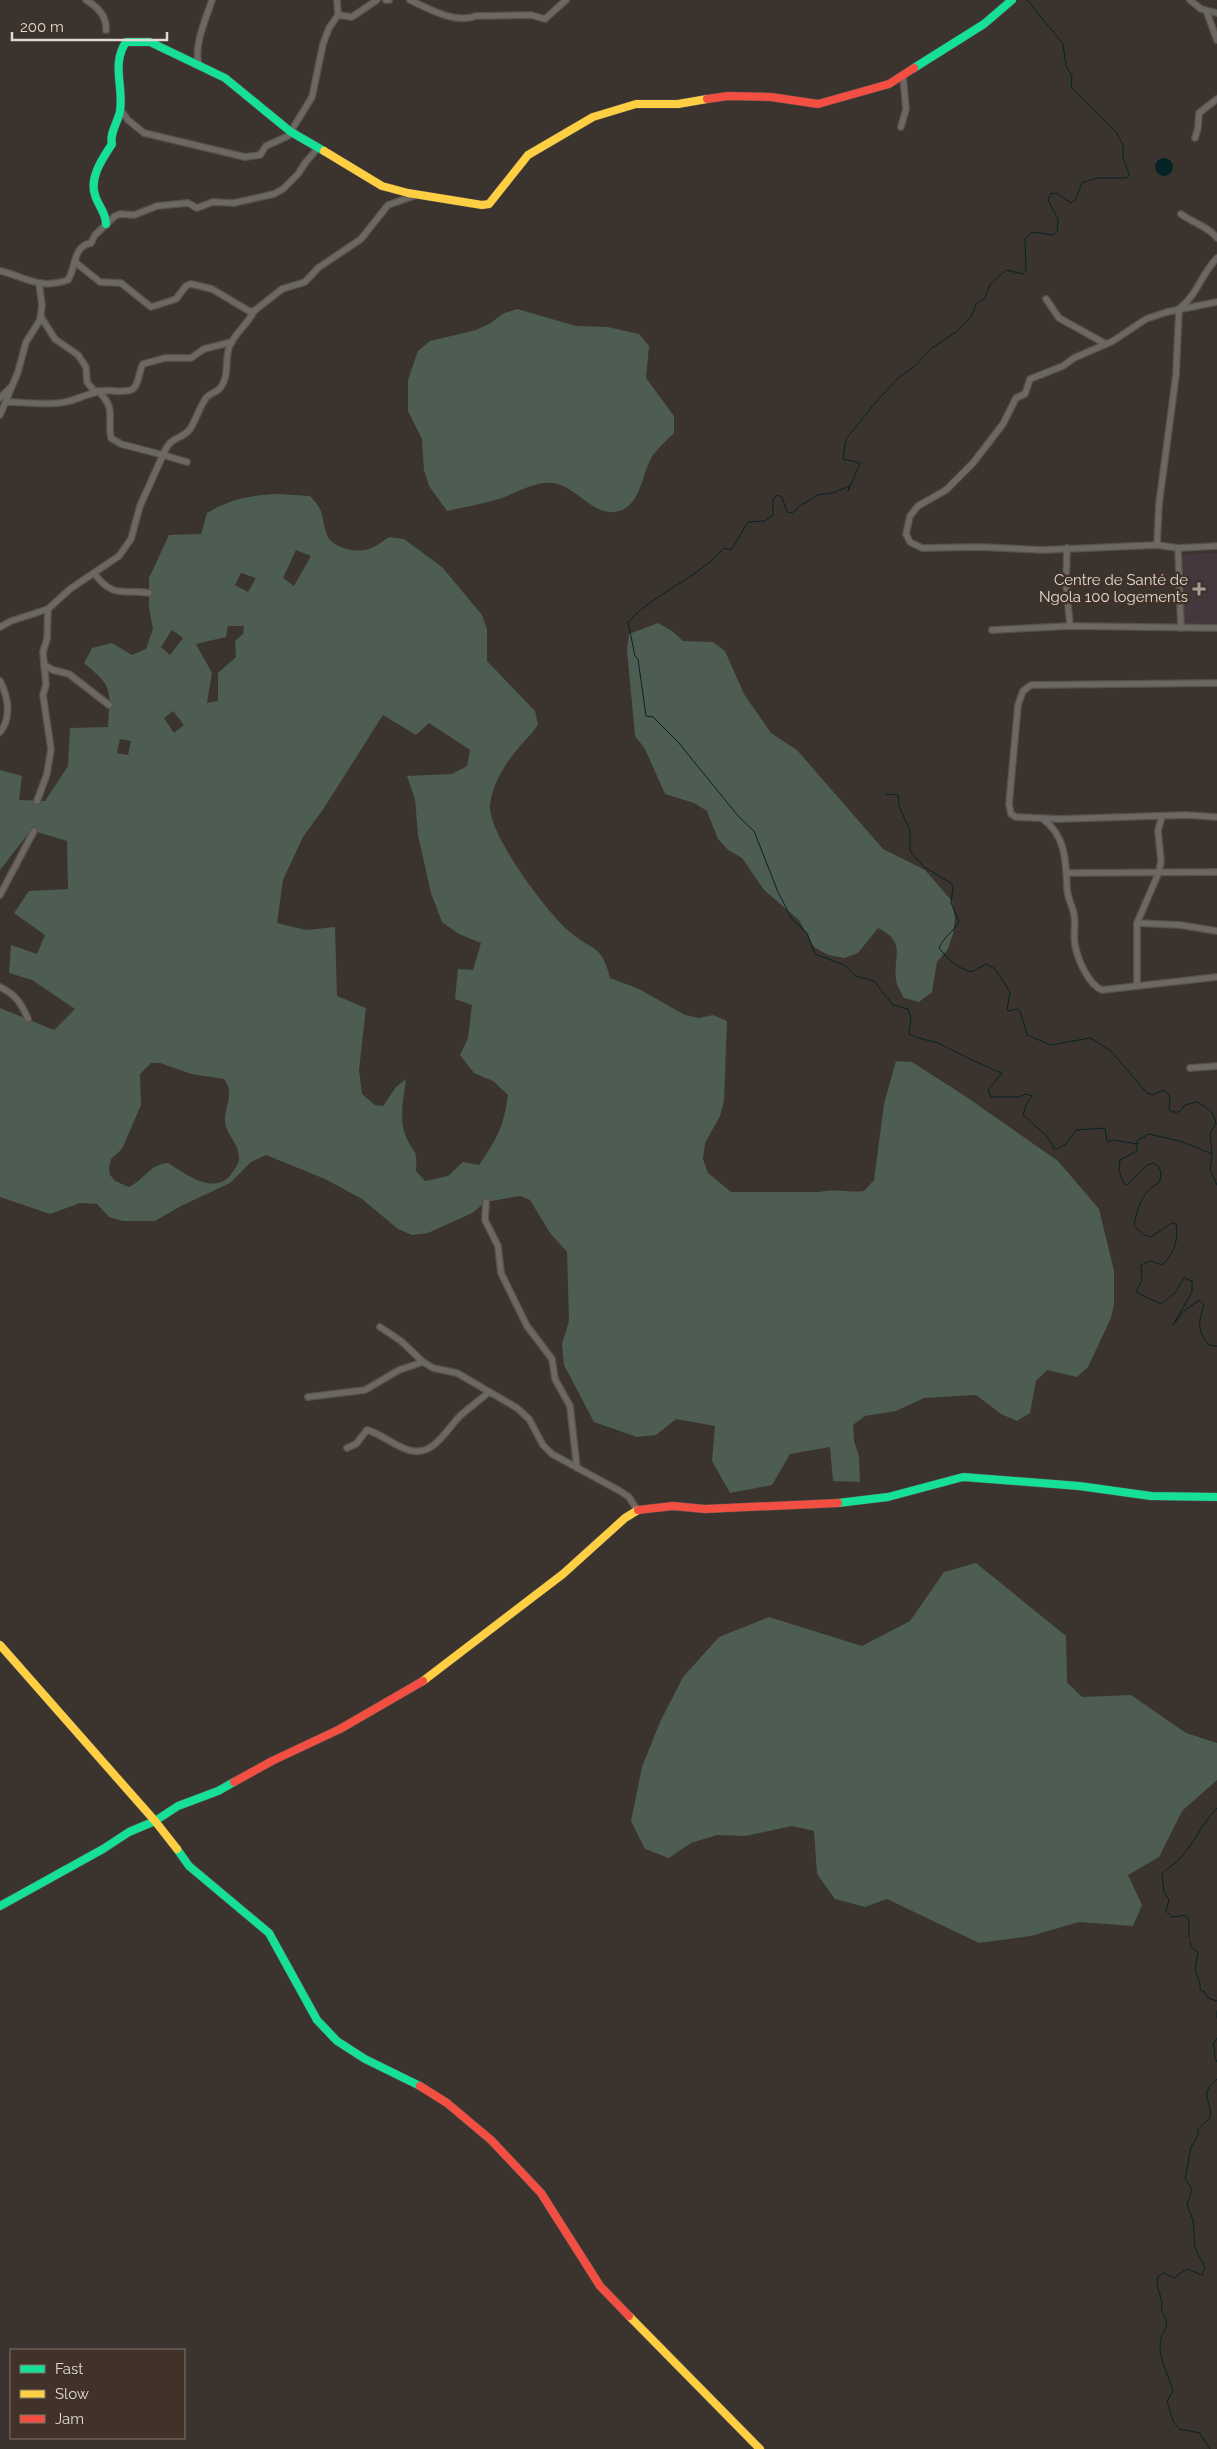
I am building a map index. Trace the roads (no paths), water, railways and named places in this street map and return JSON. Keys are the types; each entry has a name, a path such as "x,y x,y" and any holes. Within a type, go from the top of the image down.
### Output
{"street":[{"path":"86,0 97,7 101,13 106,23 106,30"},
{"path":"199,65 196,58 212,0"},
{"path":"120,109 128,120 144,134 245,156 260,156 266,146 288,136 312,97 323,44 329,28 338,15 337,0"},
{"path":"338,15 352,17 377,0"},
{"path":"410,0 440,14 469,19 476,16 531,15 545,19 566,0"},
{"path":"106,224 106,215 94,194 95,181 97,167 112,144 110,138 120,109 122,97 118,90 118,58 120,49 126,42 150,42 225,78 291,132 382,186 470,204 489,204 522,160 536,148 572,130 593,116 636,104 678,104 741,96 785,98 818,104 886,86 984,24 1012,0"},
{"path":"1190,0 1206,10 1217,13"},
{"path":"1206,10 1217,40"},
{"path":"901,127 906,109 903,76"},
{"path":"1195,138 1199,113 1217,99"},
{"path":"0,271 26,281 39,283 68,280 78,251 84,244 91,243 95,235 106,224 120,214 134,215 157,206 188,203 197,208 213,202 234,203 263,198 283,189 298,174 318,148"},
{"path":"0,627 11,620 48,609 70,589 119,556 131,539 140,506 170,441 189,430 207,397 221,388 225,378 229,346 240,330 249,323 254,311 282,289 304,282 323,264 361,239 388,205 420,194"},
{"path":"1181,214 1200,226 1208,228 1217,238"},
{"path":"1179,309 1191,300 1206,271 1217,258"},
{"path":"75,262 100,282 121,284 151,307 176,299 186,286 191,284 212,288 249,311 254,311"},
{"path":"0,415 7,402 26,342 40,317 42,305 39,283"},
{"path":"1046,299 1059,318 1106,344"},
{"path":"1217,302 1179,309 1146,319 1106,344 1074,358 1062,366 1030,379 1025,394 1016,398 1003,424 973,463 946,490 918,506 910,516 906,534 910,542 922,548 979,547 1043,550 1157,545 1178,548 1217,546"},
{"path":"1157,545 1159,504 1176,376 1179,309"},
{"path":"40,317 55,339 78,355 86,367 86,378 96,392 106,399 111,408 111,438 121,444 187,462"},
{"path":"7,402 67,402 82,395 96,392 132,390 136,386 139,371 144,364 165,358 191,358 204,348 232,342"},
{"path":"0,398 12,387"},
{"path":"1066,548 1066,583 1070,626"},
{"path":"1178,548 1180,628"},
{"path":"94,574 108,587 118,593 149,593"},
{"path":"37,801 47,774 52,749 43,695 46,685 43,652 48,632 48,609"},
{"path":"992,630 1070,626 1217,628"},
{"path":"44,665 69,674 109,705"},
{"path":"0,681 5,693 8,710 6,723 0,732"},
{"path":"1217,683 1032,685 1023,691 1018,705 1010,790 1011,814 1016,817 1217,817"},
{"path":"1136,986 1137,923 1159,872 1161,861 1158,831 1162,816"},
{"path":"1042,818 1058,833 1064,851 1068,873 1067,890 1074,914 1075,946 1094,987 1102,990 1217,977"},
{"path":"0,895 34,831"},
{"path":"1068,873 1217,872"},
{"path":"1137,923 1180,925 1217,931"},
{"path":"0,986 21,1003 28,1020"},
{"path":"1190,1068 1217,1066"},
{"path":"486,1202 485,1220 498,1246 502,1273 527,1326 552,1359 555,1379 570,1406 577,1468"},
{"path":"380,1328 401,1341 423,1362 433,1368 457,1373 517,1408 529,1419 543,1444 552,1454 629,1497 637,1510"},
{"path":"308,1397 365,1390 399,1370 423,1362"},
{"path":"347,1448 356,1444 367,1430 377,1432 386,1440 411,1451 421,1452 433,1446 461,1415 489,1392"},
{"path":"0,1906 102,1850 129,1832 155,1821 178,1806 218,1791 272,1761 340,1729 426,1680 563,1574 625,1518 637,1510 673,1506 705,1509 856,1502 888,1497 963,1477 1079,1486 1151,1496 1217,1497"},
{"path":"0,1645 155,1821 189,1866 268,1933 317,2020 337,2041 365,2059 416,2083 447,2103 491,2140 541,2193 600,2286 760,2449"}],"water":[{"path":"1160,158 1168,158 1173,163 1171,174 1160,176 1155,171 1155,163"}],"waterway":[{"path":"1027,0 1063,44 1066,66 1072,76 1071,87 1116,132 1123,145 1123,157 1129,174 1127,178 1097,178 1082,183 1075,200 1071,203 1058,194 1051,193 1048,200 1058,219 1057,232 1053,235 1032,232 1025,239 1026,270 1023,274 1006,270 990,285 985,298 976,304 971,317 956,332 932,348 915,366 898,378 846,439 843,459 860,463 848,491 849,486 833,493 818,495 792,513 787,512 782,497 777,495 773,499 773,515 765,521 748,522 731,550 724,548 714,559 651,602 628,622 635,656 638,659 646,716 653,717 678,742 739,817 754,831 778,892 792,919 807,933 815,954 844,965 856,976 874,981 893,1005 908,1009 911,1018 909,1034 938,1043 1002,1073 988,1090 991,1097 1018,1097 1026,1094 1032,1096 1026,1105 1023,1115 1047,1136 1055,1150 1066,1144 1076,1130 1105,1128 1107,1142 1113,1140 1137,1144 1137,1151 1120,1160 1119,1170 1123,1183 1127,1185 1147,1165 1154,1163 1159,1167 1161,1174 1159,1183 1153,1186 1141,1201 1134,1226 1143,1234 1151,1237 1172,1223 1176,1224 1176,1241 1173,1251 1162,1265 1150,1261 1141,1265 1142,1280 1136,1292 1161,1304 1175,1293 1184,1278 1192,1281 1192,1292 1173,1325 1184,1311 1199,1300 1204,1305 1200,1321 1202,1335 1209,1345 1217,1346"},
{"path":"886,794 898,795 899,806 910,831 910,851 924,867 951,883 953,887 951,903 959,921 941,944 939,948 942,952 967,971 972,972 986,964 995,969 1010,992 1007,1010 1017,1009 1020,1011 1027,1035 1051,1045 1090,1038 1110,1050 1147,1093 1152,1095 1164,1090 1170,1096 1169,1110 1171,1112 1179,1112 1185,1105 1197,1102 1210,1110 1216,1124 1210,1133 1212,1154 1210,1170 1217,1185"},
{"path":"1137,1144 1138,1140 1149,1134 1183,1142 1212,1154"},
{"path":"1189,1937 1189,1921 1186,1915 1172,1917 1166,1911 1169,1900 1164,1892 1162,1874 1182,1856 1217,1808"},
{"path":"1190,1941 1191,1947 1198,1952 1195,1970 1200,1990 1204,1991 1208,1998 1217,2001"},
{"path":"1217,2011 1217,2018"},
{"path":"1217,2038 1213,2045 1217,2062"},
{"path":"1210,2449 1200,2433 1179,2429 1173,2421 1167,2401 1173,2391 1160,2351 1166,2321 1161,2310 1162,2301 1157,2281 1158,2277 1164,2273 1174,2278 1187,2269 1202,2275 1205,2267 1195,2248 1193,2220 1187,2205 1192,2189 1185,2179 1191,2147 1198,2135 1198,2129 1210,2118 1207,2097 1208,2089 1217,2079"}],"place":[{"name":"Centre de Santé de Ngola 100 logements","path":"1199,589"}]}
